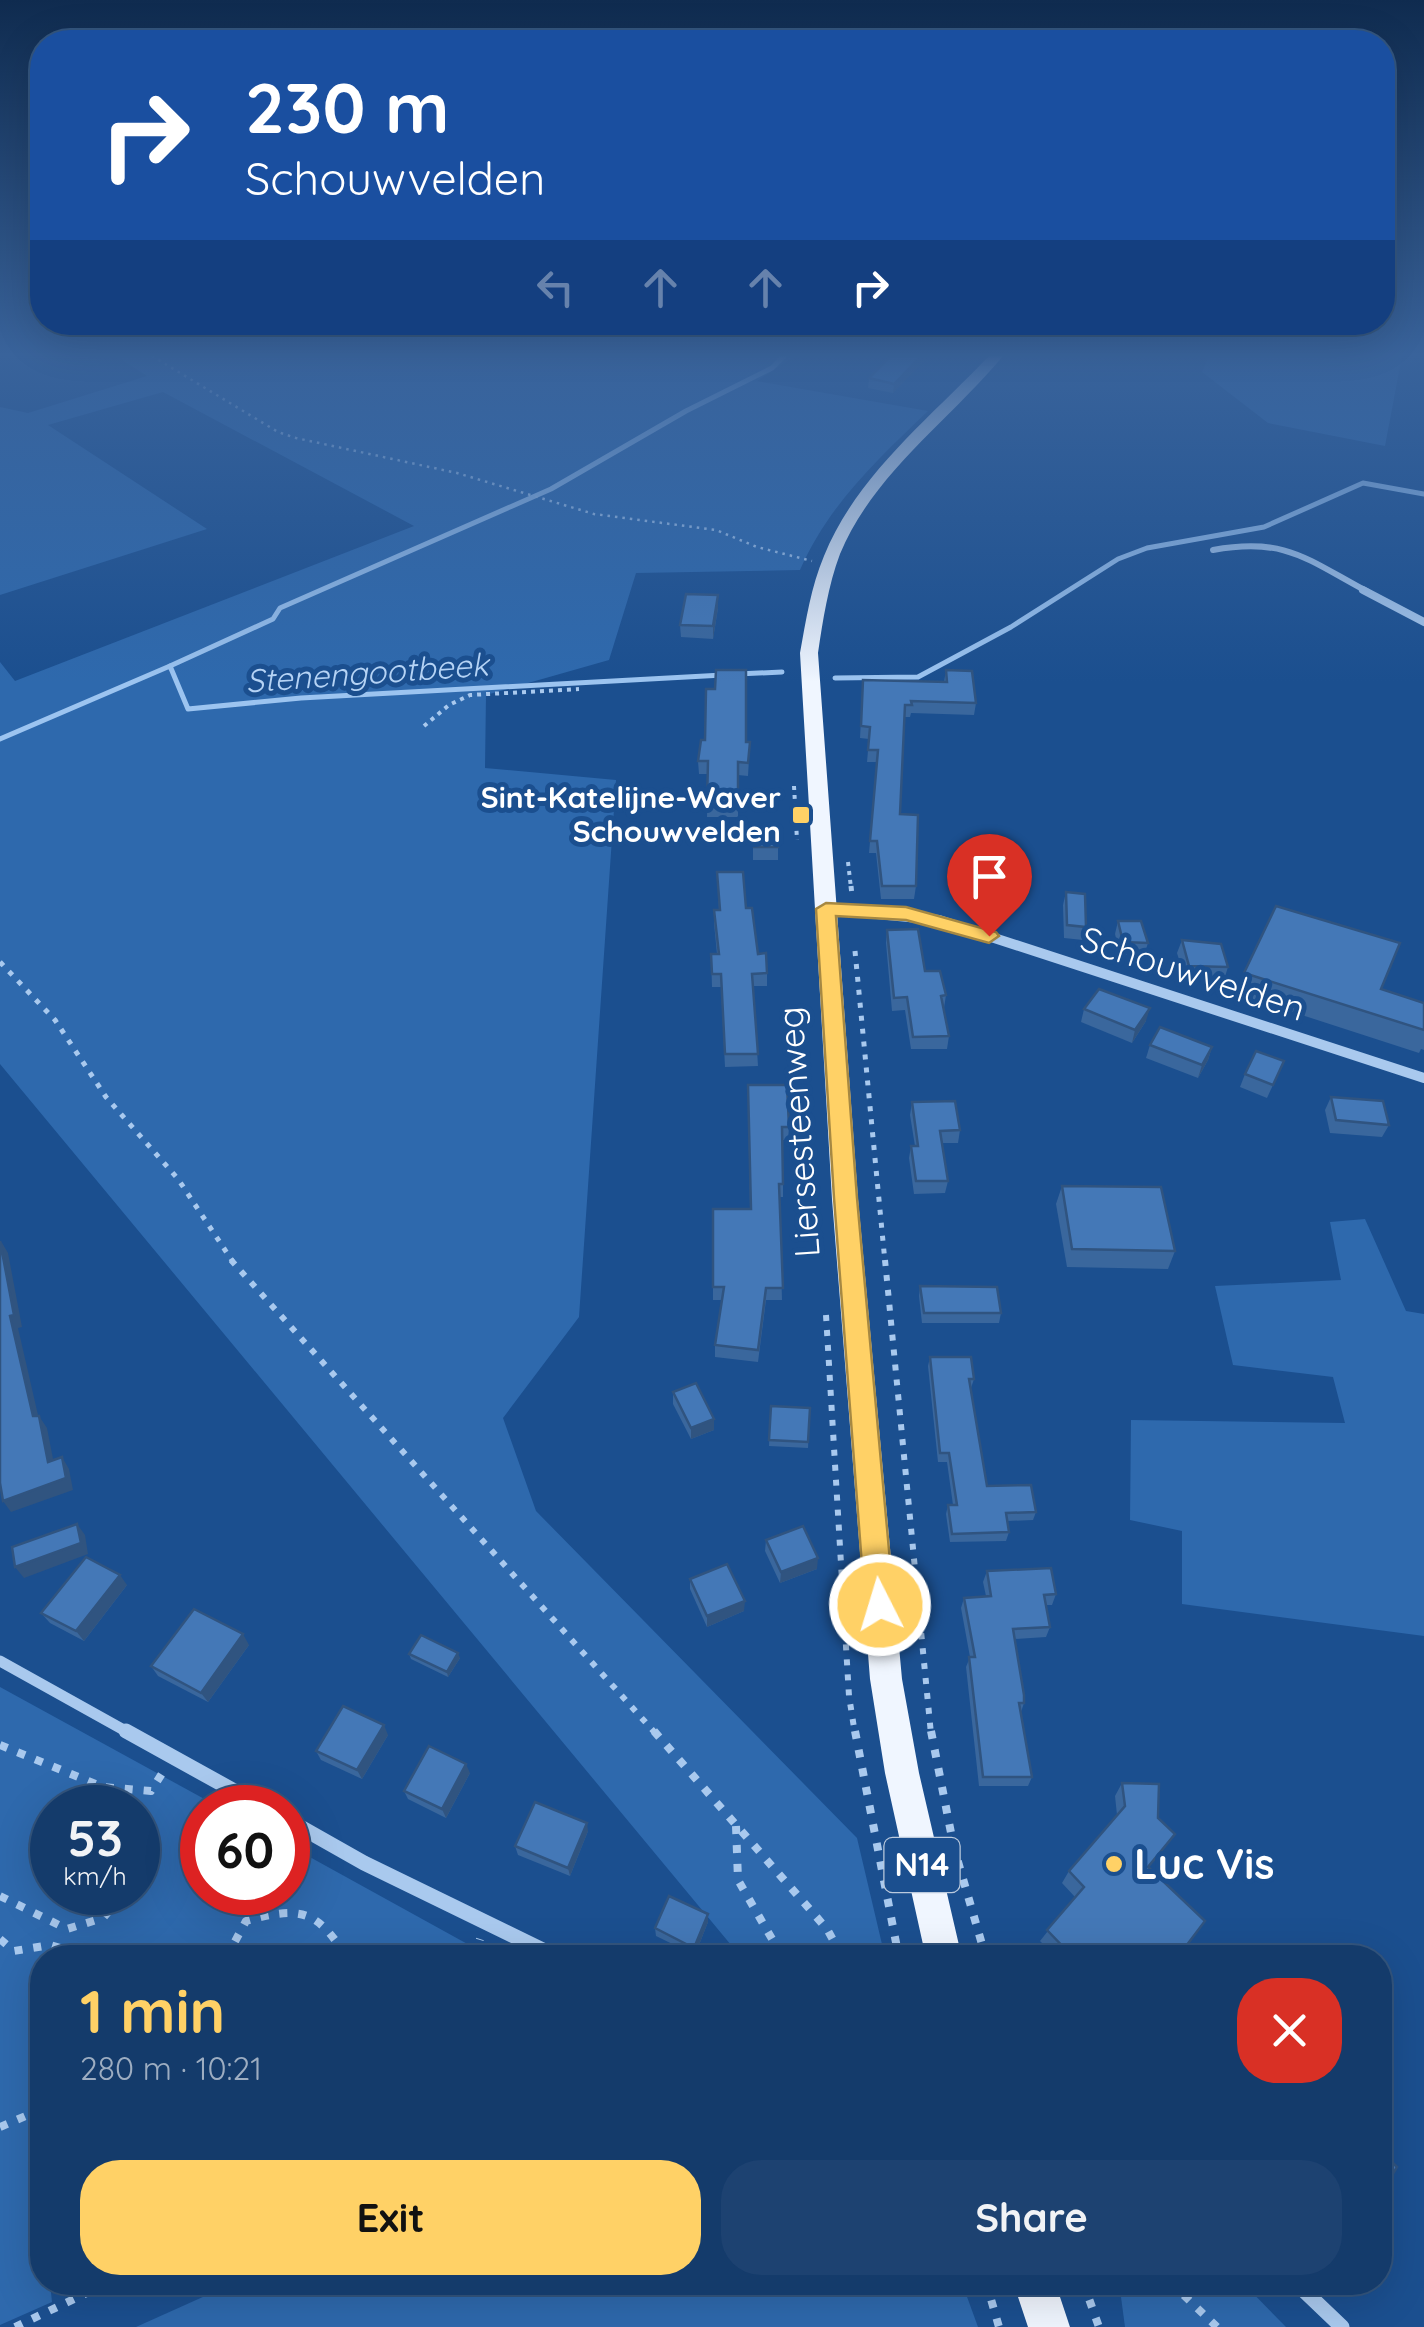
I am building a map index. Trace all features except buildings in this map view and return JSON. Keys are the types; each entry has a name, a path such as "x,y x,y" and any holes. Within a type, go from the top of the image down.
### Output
{"main road":[{"name":"Liersesteenweg","path":"895,465 839,540 820,590 809,665 840,909 845,1198 886,1679 902,1773 941,1945"},
{"path":"1038,2295 1049,2327"}],"street":[{"path":"1213,550 1246,544 1283,547 1424,622"},
{"name":"Schouwvelden","path":"840,909 906,914 953,924 1424,1078"},
{"path":"0,1661 224,1785"},
{"path":"310,1832 533,1945"},
{"path":"1309,2295 1342,2327"}],"path":[{"path":"422,465 594,514 716,530 784,555 830,563"},
{"path":"424,726 449,705 470,696 578,689"},
{"path":"847,847 840,909 880,1230 931,1732 954,1848 982,1945"},
{"path":"0,962 55,1020 106,1097 178,1180 224,1252 736,1823 827,1929 836,1945"},
{"path":"0,1745 98,1785"},
{"path":"155,1785 172,1756"},
{"path":"736,1823 738,1880 776,1945"},
{"path":"0,1896 30,1911"},
{"path":"233,1945 246,1921 281,1910 308,1912 330,1927 340,1945"},
{"path":"38,1915 66,1929 105,1915"},
{"path":"0,1940 14,1952 30,1949"},
{"path":"0,2127 30,2114"},
{"path":"15,2327 81,2295"},
{"path":"990,2295 999,2327"},
{"path":"1088,2295 1100,2327"},
{"path":"1184,2295 1217,2327"}],"shaded area":[{"path":"0,465 109,465 207,529 0,595"},
{"path":"299,465 873,465 825,524 800,570 636,573 609,660 486,695 485,768 616,780 579,1317 503,1418 536,1511 857,1838 882,1945 731,1945 0,1064 0,662 15,681 414,526"},
{"path":"1365,1219 1406,1311 1424,1314 1424,1636 1182,1604 1182,1531 1130,1520 1131,1420 1345,1423 1333,1377 1233,1365 1215,1286 1341,1280 1330,1222"},
{"path":"0,1687 180,1786 180,1915 310,1915 310,1857 469,1945 30,1945 30,2295 51,2295 52,2302 0,2325"},
{"path":"207,2295 966,2295 978,2327 136,2327"},
{"path":"1255,2295 1286,2327 1125,2327 1121,2297"}],"waterway":[{"path":"170,666 273,619 280,608 551,489 593,465"},
{"name":"Stenengootbeek","path":"835,678 918,677 1011,627 1118,559 1147,548 1264,527 1363,483 1424,494"},
{"name":"Stenengootbeek","path":"0,739 170,666"},
{"name":"Stenengootbeek","path":"170,666 188,709 301,698 723,675"},
{"name":"Stenengootbeek","path":"737,674 782,672"}],"place":[{"name":"Sint-Katelijne-Waver Schouwvelden","path":"801,815"},
{"name":"Luc Vis","path":"1114,1864"}],"route":[{"path":"880,1605 845,1198 826,909 906,914 989,936"}]}
